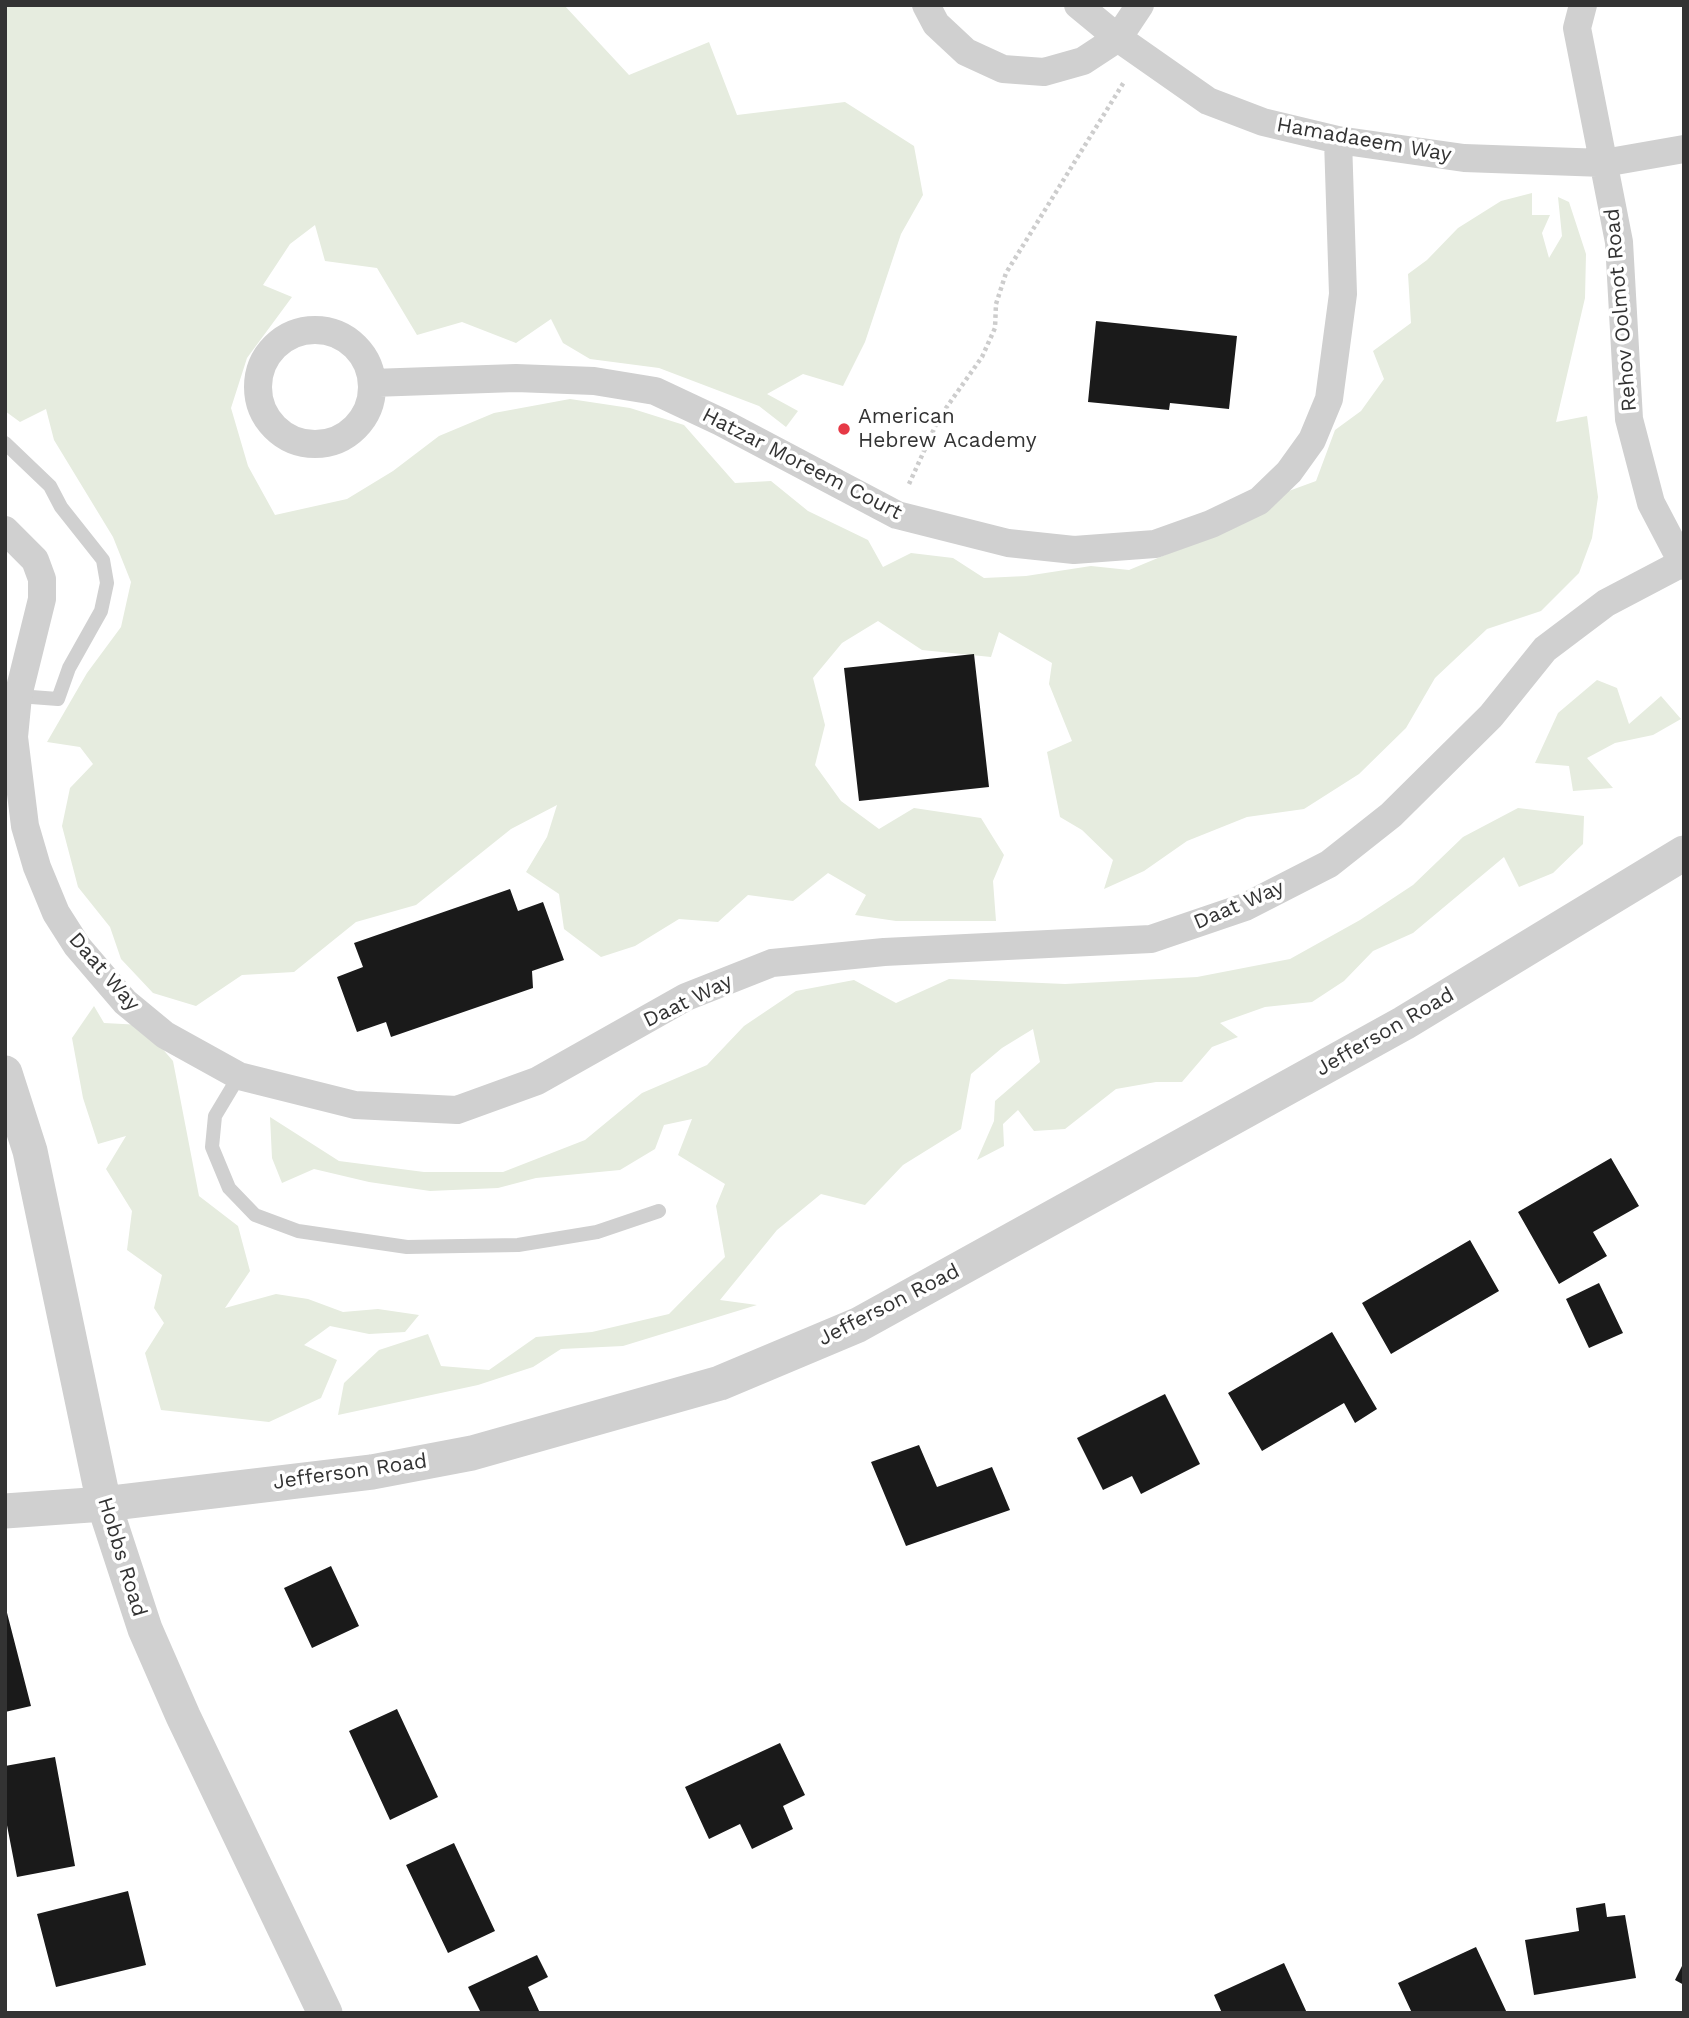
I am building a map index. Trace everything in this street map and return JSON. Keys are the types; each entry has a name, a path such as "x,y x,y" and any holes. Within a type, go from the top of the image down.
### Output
{"street":[{"path":"926,5 936,24 965,52 1003,69 1044,72 1083,61 1118,38 1140,5"},
{"name":"Hamadaeem Way","path":"1078,5 1118,38 1208,101 1263,122 1338,140 1464,158 1604,163 1684,149"},
{"name":"Rehov Oolmot Road","path":"1583,5 1577,28 1619,243 1629,419 1651,503 1683,564"},
{"name":"Hatzar Moreem Court","path":"372,383 516,378 594,381 656,391 743,433 897,515 1008,543 1074,550 1155,544 1211,524 1259,501 1289,472 1312,440 1329,399 1343,294 1338,140"},
{"path":"307,330 326,331 351,343 368,365 372,383 370,402 362,420 349,433 332,442 313,445 295,441 278,431 266,417 259,399 258,380 263,362 274,347 289,335 307,330"},
{"name":"Daat Way","path":"5,530 35,559 42,579 42,599 18,696 14,737 24,826 56,913 77,946 125,1002 165,1035 239,1076 355,1105 457,1110 537,1081 686,997 772,963 884,952 1151,939 1245,907 1329,864 1391,815 1491,716 1545,649 1606,603 1683,564"},
{"name":"Jefferson Road","path":"5,1511 104,1504 372,1472 472,1453 720,1383 858,1325 1404,1023 1684,853"},
{"name":"Hobbs Road","path":"5,1073 30,1151 104,1504 145,1629 183,1716 325,2013"}],"lane":[{"path":"5,443 50,486 61,507 103,560 107,583 101,611 69,668 58,699 18,696"},
{"path":"239,1076 215,1116 212,1147 229,1188 255,1215 298,1231 407,1247 518,1245 597,1232 659,1211"}],"path":[{"path":"897,515 939,418 986,347 995,328 996,304 1006,273 1141,54"}],"shaded area":[{"path":"5,5 564,5 629,75 709,42 737,115 845,102 914,146 923,195 901,234 865,342 843,386 803,374 767,394 798,411 786,427 759,406 659,368 590,359 563,343 551,319 516,343 462,322 417,335 377,268 325,261 315,225 290,244 263,285 292,297 247,358 231,408 248,466 275,515 347,499 393,471 439,436 494,413 570,399 630,408 684,425 735,483 771,481 808,511 868,540 883,567 911,553 953,558 984,578 1026,576 1091,566 1129,570 1177,550 1286,492 1316,481 1335,430 1361,411 1384,379 1373,351 1411,323 1408,274 1427,260 1458,228 1501,201 1532,193 1532,215 1550,215 1542,233 1549,258 1562,236 1558,197 1569,202 1586,254 1585,298 1556,422 1587,416 1598,497 1592,538 1579,573 1541,611 1487,629 1435,678 1406,728 1359,774 1304,809 1247,817 1187,841 1144,871 1104,889 1113,860 1082,830 1060,817 1047,752 1072,741 1049,684 1052,663 999,632 991,657 922,650 878,621 842,643 813,678 825,725 815,765 841,801 879,829 914,808 981,818 1004,855 993,881 996,921 896,921 855,915 866,895 828,873 793,901 748,895 718,922 679,919 635,946 601,957 564,929 559,894 526,872 547,837 557,805 511,829 416,905 356,922 294,972 242,975 196,1006 153,993 121,959 110,927 78,887 62,826 70,788 93,764 80,747 47,742 87,673 121,627 131,582 113,537 54,440 46,409 20,422 5,411"},
{"path":"1597,680 1617,688 1629,724 1661,696 1681,719 1653,735 1615,743 1587,758 1613,788 1573,791 1569,766 1535,763 1558,713"},
{"path":"1518,808 1584,816 1583,844 1553,873 1519,887 1504,857 1413,933 1373,951 1344,981 1312,1002 1265,1007 1220,1023 1238,1037 1212,1047 1182,1082 1156,1082 1116,1089 1065,1129 1034,1131 1018,1110 1003,1124 1004,1146 977,1160 994,1121 995,1101 1040,1062 1033,1029 1002,1048 971,1074 961,1129 903,1165 865,1205 821,1194 777,1230 720,1300 757,1305 623,1346 561,1349 533,1367 478,1385 338,1415 344,1383 379,1350 428,1334 441,1366 489,1370 536,1337 592,1332 669,1314 725,1257 716,1206 725,1184 678,1155 692,1119 664,1125 655,1149 620,1170 536,1178 498,1188 430,1191 369,1182 314,1169 282,1183 272,1158 270,1117 339,1161 424,1172 503,1172 585,1140 642,1093 707,1065 744,1026 796,991 854,980 896,1003 949,979 1065,984 1197,977 1290,959 1360,920 1413,885 1463,837"},
{"path":"94,1006 104,1023 142,1025 173,1061 199,1196 238,1226 250,1271 225,1308 276,1294 308,1299 343,1312 378,1309 419,1315 405,1332 369,1334 330,1326 304,1345 337,1360 321,1398 269,1422 161,1410 145,1353 164,1323 154,1308 162,1275 127,1250 132,1211 106,1169 126,1136 98,1144 83,1098 72,1038"}],"building":[{"path":"1096,321 1237,336 1229,409 1170,403 1169,410 1088,402"},
{"path":"974,654 989,787 859,801 844,668"},
{"path":"510,889 518,911 543,902 564,960 532,971 533,988 391,1037 386,1022 357,1032 337,977 363,967 354,943"},
{"path":"1611,1158 1639,1206 1593,1232 1607,1256 1559,1284 1518,1212"},
{"path":"1470,1240 1499,1291 1391,1354 1362,1303"},
{"path":"1599,1283 1623,1333 1589,1348 1566,1299"},
{"path":"1332,1332 1377,1409 1355,1423 1344,1403 1262,1451 1228,1393"},
{"path":"1165,1394 1200,1464 1141,1494 1132,1476 1103,1490 1077,1438"},
{"path":"919,1445 937,1487 992,1467 1010,1510 906,1546 871,1462"},
{"path":"331,1566 359,1626 312,1648 284,1588"},
{"path":"5,1605 31,1706 5,1712"},
{"path":"397,1709 438,1797 390,1820 349,1731"},
{"path":"780,1743 805,1795 783,1806 793,1829 752,1849 740,1824 709,1839 685,1787"},
{"path":"55,1757 75,1866 17,1877 5,1815 5,1766"},
{"path":"454,1843 495,1931 448,1953 406,1865"},
{"path":"128,1891 146,1965 56,1987 37,1914"},
{"path":"1605,1903 1607,1917 1625,1915 1636,1978 1534,1995 1525,1940 1579,1931 1576,1908"},
{"path":"1476,1947 1507,2013 1412,2013 1398,1983"},
{"path":"537,1955 548,1977 528,1987 540,2013 481,2013 468,1987"},
{"path":"1684,1962 1684,1985 1675,1980"},
{"path":"1284,1963 1307,2013 1222,2013 1214,1995"}],"place":[{"name":"American Hebrew Academy","path":"844,429"}]}
